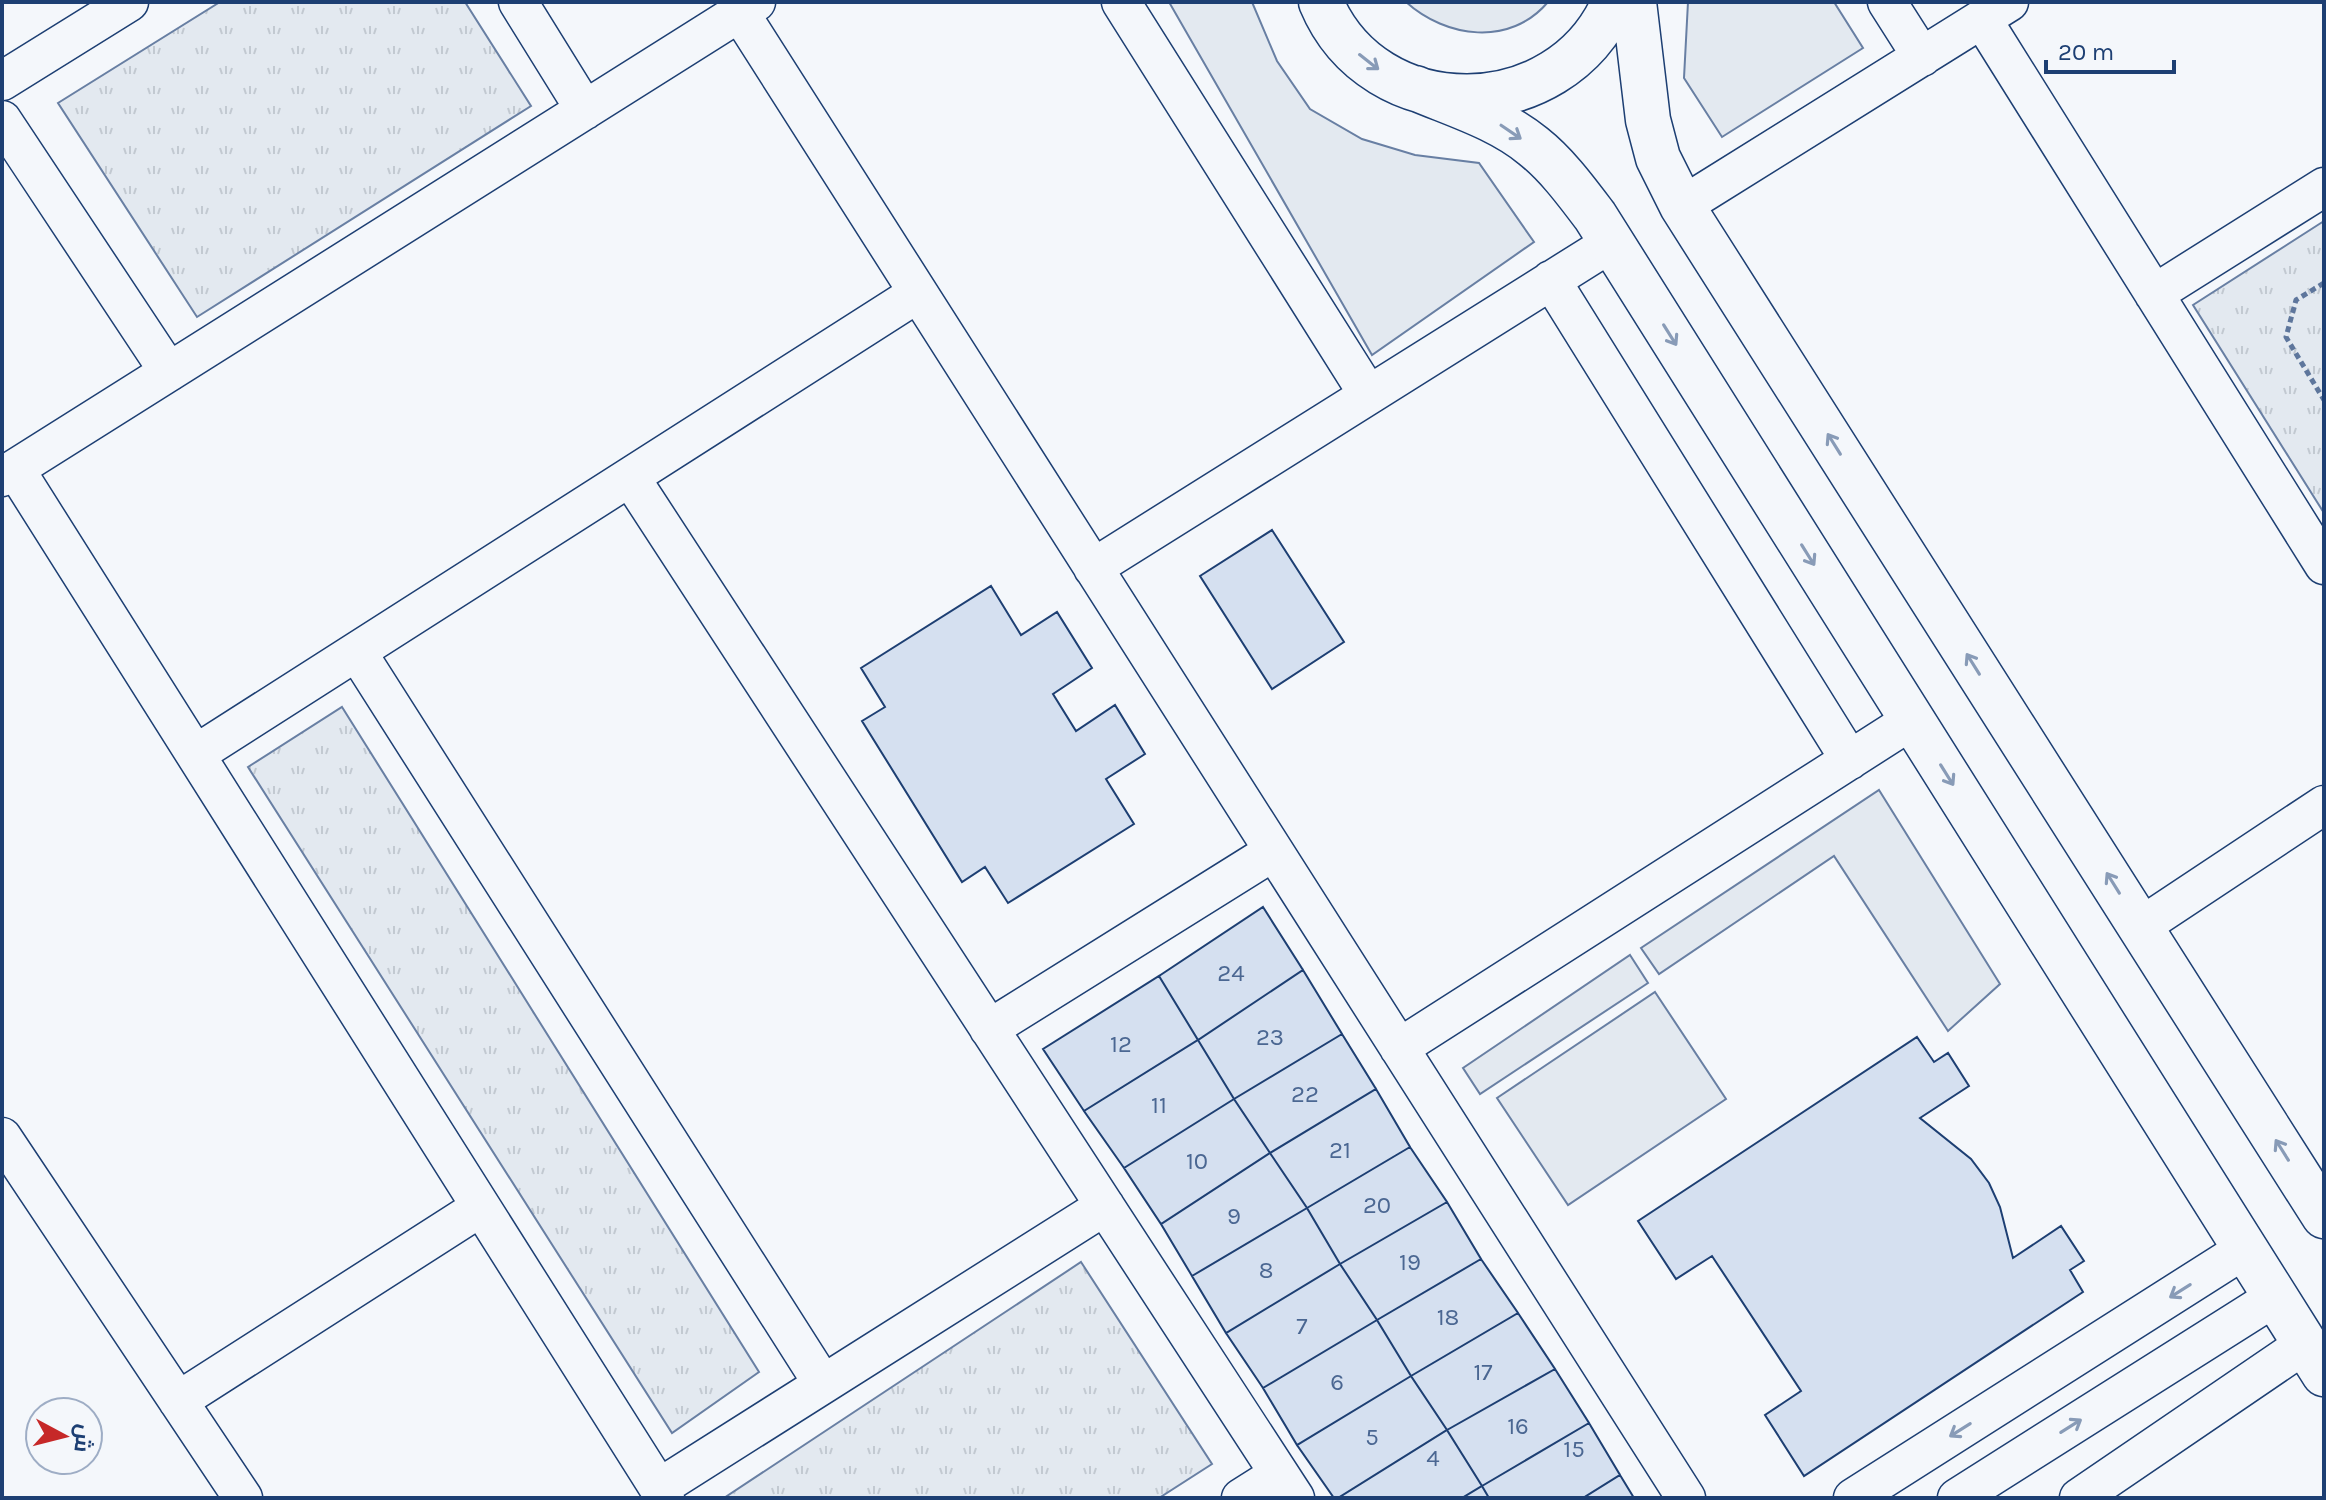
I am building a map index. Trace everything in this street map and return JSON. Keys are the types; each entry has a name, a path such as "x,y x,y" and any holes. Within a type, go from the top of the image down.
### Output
{"street":[{"path":"2,81 129,2"},
{"path":"518,2 585,110"},
{"path":"1121,2 1368,394"},
{"path":"1321,2 1352,48 1392,79 1499,124 1533,146 1569,182 1611,243 2315,1359 2079,1498"},
{"path":"1415,88 1439,95 1489,96 1533,83 1551,74 1583,49 1599,30 1614,2"},
{"path":"1634,2 1648,120 1658,158 1682,206 2322,1208"},
{"path":"1887,2 1922,57"},
{"path":"1105,1206 823,1384 662,1493 196,754 9,473 748,7 918,293 1686,1498"},
{"path":"1682,206 1995,10 2154,294 2324,565"},
{"path":"2,120 169,372"},
{"path":"2154,294 2324,187"},
{"path":"1093,568 1611,243"},
{"path":"1551,280 1850,760"},
{"path":"196,754 918,293"},
{"path":"630,477 1287,1486 1241,1498"},
{"path":"357,652 823,1384"},
{"path":"1399,1048 1912,720"},
{"path":"2140,927 2324,805"},
{"path":"989,1029 1274,851"},
{"path":"2,1137 243,1498"},
{"path":"178,1401 481,1207"},
{"path":"1853,1498 2245,1249"},
{"path":"1978,1493 2275,1297"}],"path":[{"path":"2324,283 2296,300 2286,337 2324,400"}],"green space":[{"path":"220,2 465,2 531,106 197,317 58,103"},
{"path":"1169,2 1252,2 1277,61 1310,109 1362,139 1415,155 1479,163 1534,242 1372,355"},
{"path":"1406,2 1548,2 1533,16 1515,26 1478,32 1440,24"},
{"path":"1688,2 1834,2 1863,48 1722,137 1684,78"},
{"path":"2324,221 2324,513 2193,305"},
{"path":"342,707 759,1372 672,1433 248,767"},
{"path":"1879,790 2000,984 1948,1031 1834,856 1659,974 1641,948"},
{"path":"1630,955 1648,983 1480,1094 1463,1068"},
{"path":"1655,992 1726,1099 1568,1205 1497,1098"},
{"path":"1081,1262 1212,1464 1159,1498 724,1498"}],"building":[{"path":"1272,530 1344,642 1272,689 1200,576"},
{"path":"991,586 1021,635 1057,612 1092,668 1053,694 1076,731 1115,705 1145,754 1106,779 1134,824 1008,903 985,867 962,882 862,721 885,707 861,668"},
{"path":"1263,907 1303,970 1198,1040 1159,976"},
{"path":"1303,970 1342,1034 1234,1099 1198,1040"},
{"path":"1159,976 1198,1040 1084,1111 1043,1049"},
{"path":"1342,1034 1376,1089 1270,1153 1234,1099"},
{"path":"1917,1037 1934,1062 1948,1053 1969,1086 1920,1118 1971,1159 1989,1183 2000,1207 2013,1258 2061,1226 2084,1261 2070,1270 2083,1292 1804,1476 1765,1415 1801,1391 1712,1256 1676,1279 1638,1221"},
{"path":"1198,1040 1234,1099 1124,1168 1084,1111"},
{"path":"1376,1089 1410,1147 1307,1208 1270,1153"},
{"path":"1234,1099 1270,1153 1161,1224 1124,1168"},
{"path":"1410,1147 1447,1202 1340,1264 1307,1208"},
{"path":"1270,1153 1307,1208 1192,1276 1161,1224"},
{"path":"1447,1202 1481,1259 1377,1320 1340,1264"},
{"path":"1307,1208 1340,1264 1226,1333 1192,1276"},
{"path":"1481,1259 1518,1313 1411,1376 1377,1320"},
{"path":"1340,1264 1377,1320 1263,1388 1226,1333"},
{"path":"1518,1313 1555,1369 1447,1430 1411,1376"},
{"path":"1377,1320 1411,1376 1297,1445 1263,1388"},
{"path":"1555,1369 1589,1423 1482,1486 1447,1430"},
{"path":"1411,1376 1447,1430 1334,1498 1297,1445"},
{"path":"1589,1423 1620,1475 1583,1498 1489,1498 1482,1486"},
{"path":"1447,1430 1482,1486 1462,1498 1338,1498"},
{"path":"1620,1475 1634,1498 1583,1498"},
{"path":"1482,1486 1489,1498 1462,1498"}]}
